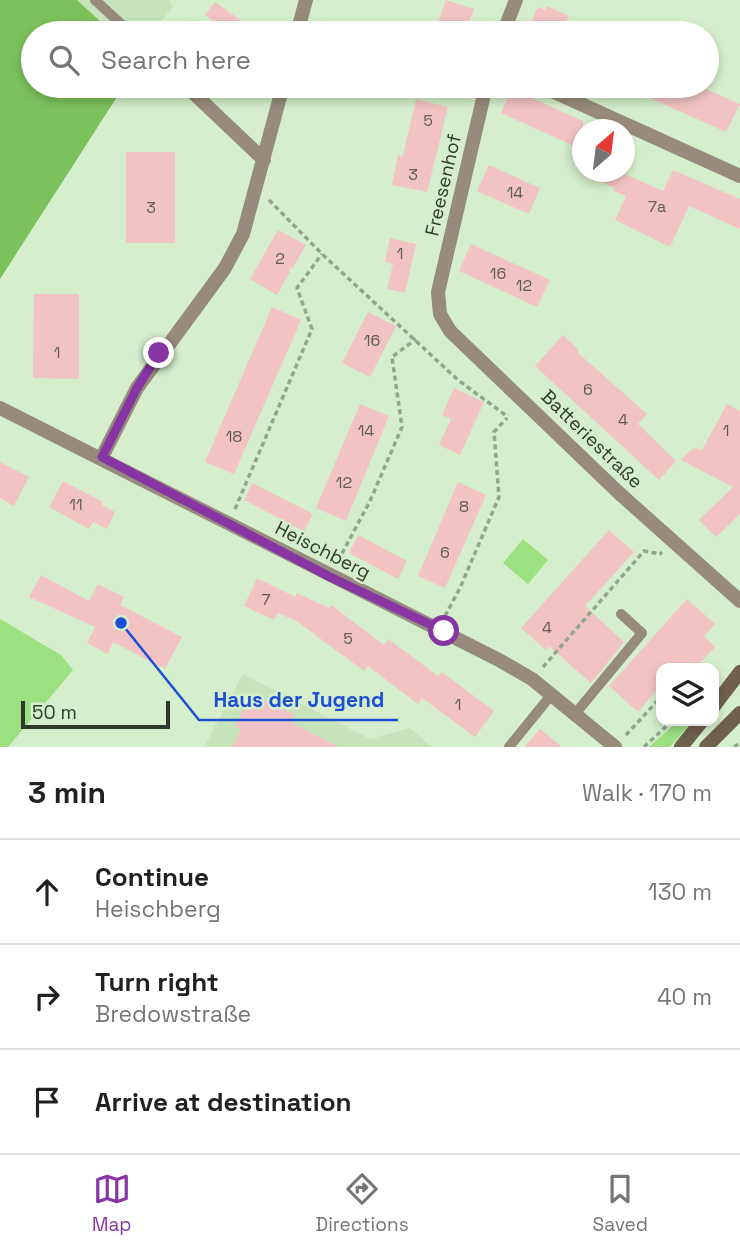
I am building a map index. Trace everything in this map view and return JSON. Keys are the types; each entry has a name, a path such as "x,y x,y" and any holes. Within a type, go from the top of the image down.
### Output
{"street":[{"path":"300,21 306,0"},
{"path":"508,21 516,0"},
{"path":"199,98 264,160"},
{"path":"102,457 137,388 159,353 225,268 243,234 281,98"},
{"name":"Freesenhof","path":"438,292 483,98"},
{"path":"568,98 740,176"},
{"name":"Batteriestraße","path":"438,292 440,314 450,331 619,493 740,601"},
{"name":"Heischberg","path":"0,408 102,457 330,577 499,660 552,694 575,714 619,743"},
{"path":"719,699 740,672"},
{"path":"706,747 740,713"},
{"path":"681,747 698,726"}],"lane":[{"path":"95,0 118,21"},
{"path":"575,714 642,633 621,614"},
{"path":"509,747 552,694"}],"path":[{"path":"255,192 270,201 322,254 458,380 506,419 494,432 499,497 460,588 449,606"},
{"path":"229,523 312,328 297,288 322,254"},
{"path":"330,577 370,500 402,427 391,357 416,339"},
{"path":"555,653 644,551 660,554"},
{"path":"619,743 656,702"},
{"path":"644,747 667,726"},
{"path":"734,747 740,743"}],"shaded area":[{"path":"77,0 169,0 173,7 161,21 100,21"},
{"path":"243,674 370,739 410,728 432,747 204,747"}],"green space":[{"path":"0,0 77,0 100,21 21,21 21,98 116,98 0,279"},
{"path":"523,539 548,560 528,584 503,563"},
{"path":"0,619 61,655 73,670 8,747 0,747"},
{"path":"672,726 688,726 670,747 649,747"}],"building":[{"path":"446,0 474,9 470,21 438,21"},
{"path":"215,2 241,21 213,21 205,15"},
{"path":"547,6 569,16 567,21 531,21 538,7 545,10"},
{"path":"719,95 740,104 726,132 650,98 719,98"},
{"path":"508,98 532,98 579,119 572,119 572,145 501,113"},
{"path":"416,99 448,107 427,192 392,185 398,155 403,156"},
{"path":"126,152 175,152 175,243 126,243"},
{"path":"489,165 540,188 529,214 477,191"},
{"path":"673,170 740,199 740,229 689,206 670,247 615,220 626,196 601,182 635,182 635,179 663,191"},
{"path":"278,230 306,245 292,269 289,268 290,272 277,295 250,279"},
{"path":"390,238 416,244 405,293 387,289 393,264 385,262"},
{"path":"471,244 550,280 537,307 459,271"},
{"path":"34,294 79,294 79,379 33,378"},
{"path":"272,307 301,320 234,474 205,462"},
{"path":"368,312 396,326 370,377 342,363"},
{"path":"563,335 579,350 577,352 647,414 638,424 676,461 659,480 535,366"},
{"path":"454,388 484,402 460,455 439,445 451,419 442,415"},
{"path":"360,404 389,416 346,521 316,508"},
{"path":"727,404 740,411 740,514 716,537 699,520 733,487 681,460 693,448 702,450"},
{"path":"0,462 29,477 14,506 0,498"},
{"path":"63,481 103,502 102,505 115,512 107,529 93,522 89,529 49,507"},
{"path":"458,482 486,495 445,588 418,576"},
{"path":"252,483 313,514 304,531 244,500"},
{"path":"609,530 634,552 585,606 624,642 591,683 549,646 546,650 521,628"},
{"path":"358,535 407,561 398,579 349,553"},
{"path":"41,575 89,601 98,584 124,597 120,605 182,637 165,669 113,642 108,654 87,643 95,627 29,597"},
{"path":"257,578 295,597 297,593 329,608 331,605 384,645 388,639 438,676 442,672 494,711 475,737 422,698 418,704 368,666 364,671 298,622 278,613 274,620 244,606"},
{"path":"687,599 715,624 704,636 715,647 701,663 656,663 656,691 638,712 609,686"},
{"path":"258,696 294,714 290,722 339,747 232,747 241,729 235,726 246,704 252,707"},
{"path":"540,729 562,747 524,747"}],"place":[{"name":"Haus der Jugend","path":"121,623"}],"route":[{"path":"159,353 137,388 102,457 330,577 444,631"}]}
